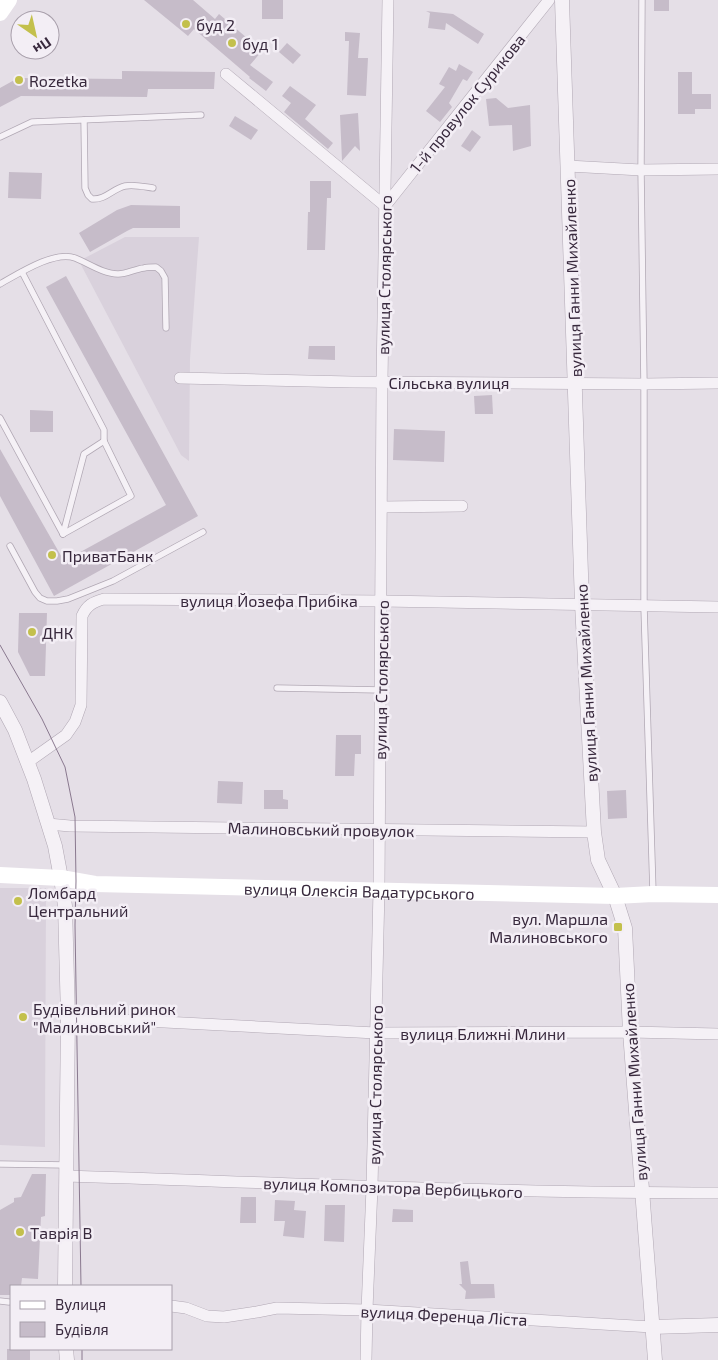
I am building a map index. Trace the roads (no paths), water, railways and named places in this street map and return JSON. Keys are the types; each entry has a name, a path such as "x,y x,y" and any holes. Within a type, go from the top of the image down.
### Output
{"main road":[{"name":"вулиця Олексія Вадатурського","path":"0,875 61,878 95,884 615,896 653,894 718,895"}],"street":[{"name":"вулиця Столярського","path":"366,1360 380,890 382,382 388,0"},
{"name":"1-й провулок Сурикова","path":"385,206 550,0"},
{"name":"вулиця Ганни Михайленко","path":"562,0 582,604 594,832 598,860 615,896 625,928 630,1032 655,1360"},
{"path":"226,74 385,206"},
{"path":"568,166 641,170 718,169"},
{"name":"Сільська вулиця","path":"180,378 382,382 718,383"},
{"path":"382,507 462,506"},
{"name":"вулиця Йозефа Прибіка","path":"88,606 104,599 382,601 718,607"},
{"path":"28,762 66,735 75,722 81,704 82,616 88,606"},
{"path":"0,702 15,730 28,762 48,824 61,878 65,906 68,1017 65,1285"},
{"name":"Малиновський провулок","path":"48,824 70,826 594,832"},
{"name":"вулиця Ближні Млини","path":"68,1017 376,1034 630,1032 718,1034"},
{"name":"вулиця Композитора Вербицького","path":"67,1170 372,1187 718,1193"},
{"name":"вулиця Ференца Ліста","path":"172,1306 186,1308 207,1316 224,1317 277,1308 367,1310 652,1327 718,1325"}],"lane":[{"path":"642,0 641,170 644,384 644,607 653,894"},
{"path":"0,137 32,122 201,115"},
{"path":"84,120 85,188 92,199 99,200 117,189 127,186 153,188"},
{"path":"0,284 22,272 61,256 72,257 117,274 156,267 165,278 166,328"},
{"path":"22,272 104,430 104,441 131,496 63,534"},
{"path":"0,418 63,534"},
{"path":"63,534 84,454 104,441"},
{"path":"10,546 40,598 57,602 113,581 202,532"},
{"path":"88,606 90,590"},
{"path":"277,688 381,690"},
{"path":"0,1164 67,1170"},
{"path":"0,1301 9,1302"}],"tram line":[{"path":"0,645 42,719 65,767 75,817 81,1285"},
{"path":"82,1350 82,1360"}],"place":[{"name":"буд 2","path":"186,24"},
{"name":"буд 1","path":"232,43"},
{"name":"Rozetka","path":"19,80"},
{"name":"ПриватБанк","path":"52,555"},
{"name":"ДНК","path":"32,632"},
{"name":"Ломбард Центральний","path":"18,901"},
{"name":"вул. Маршла Малиновського","path":"618,927"},
{"name":"Будівельний ринок \"Малиновський\"","path":"23,1017"},
{"name":"Таврія В","path":"20,1232"}]}
